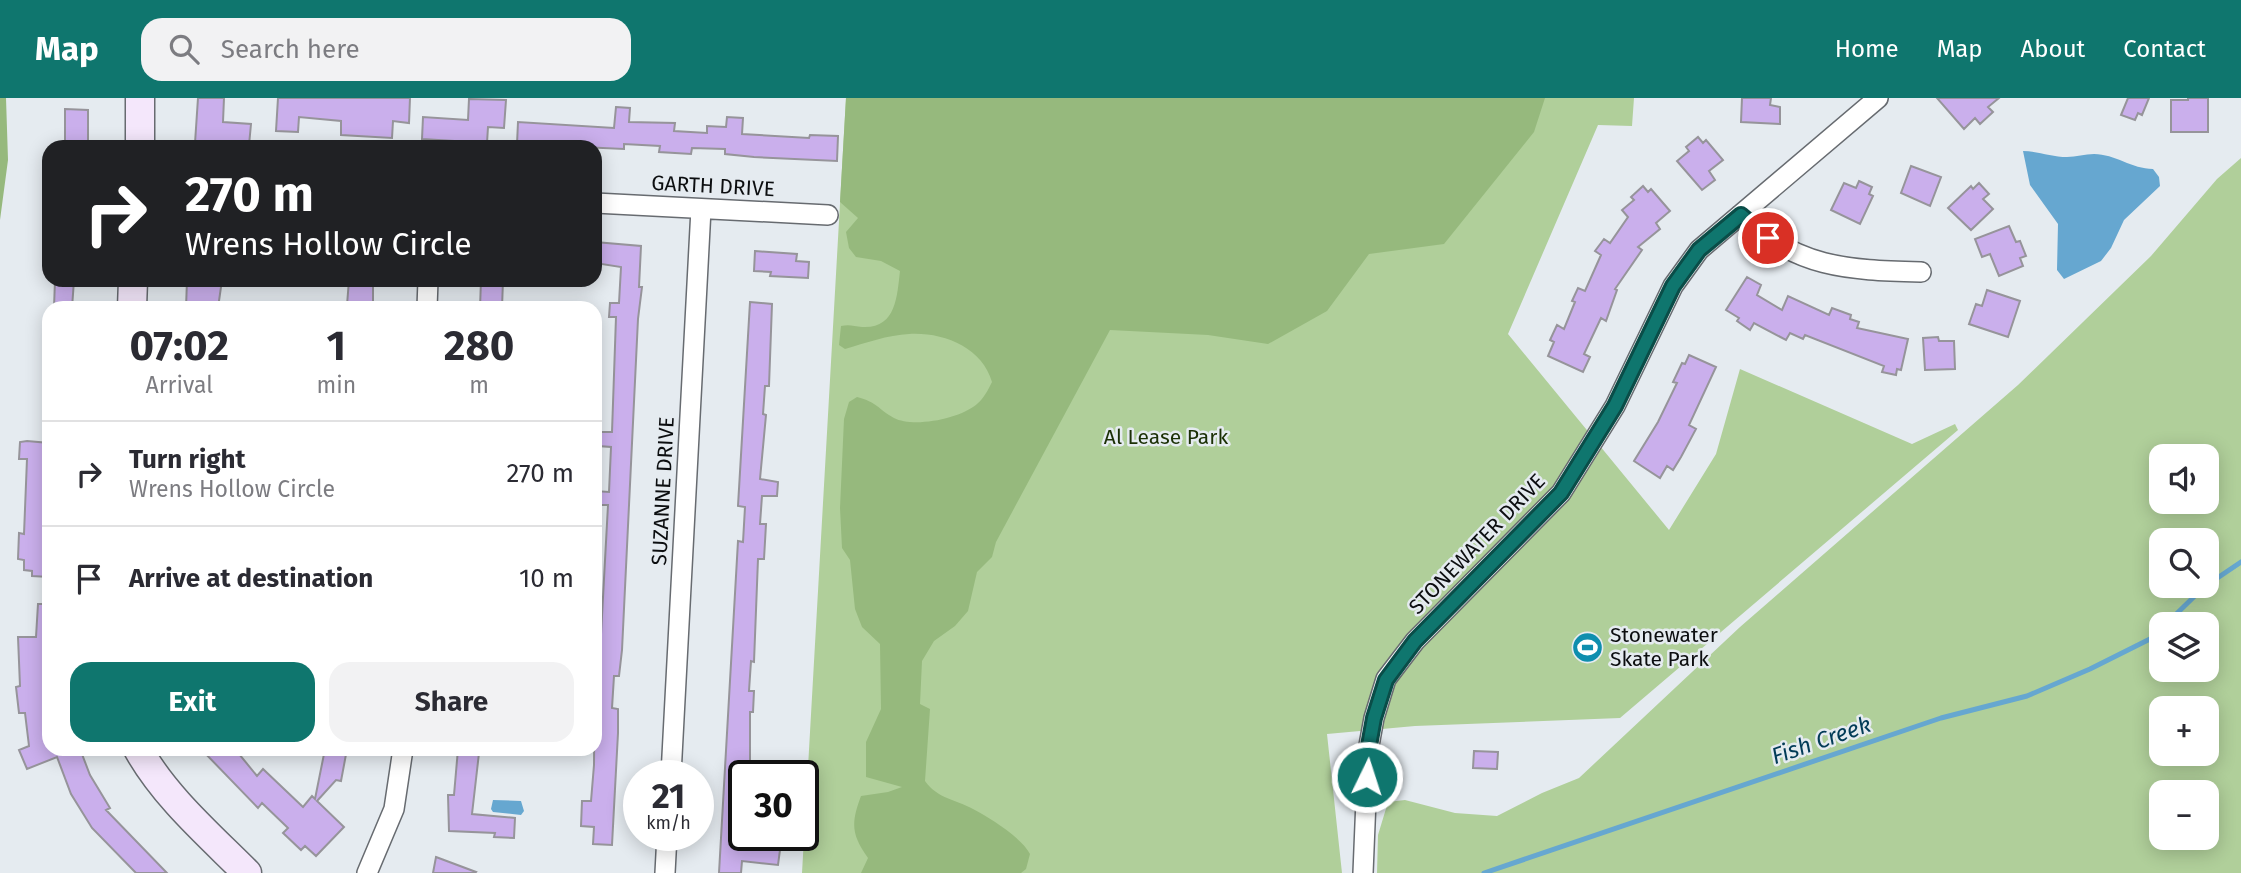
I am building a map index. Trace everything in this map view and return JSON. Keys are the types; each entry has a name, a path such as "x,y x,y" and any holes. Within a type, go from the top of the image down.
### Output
{"street":[{"path":"140,98 140,140"},
{"name":"STONEWATER DRIVE","path":"1363,873 1368,751 1374,718 1386,680 1415,641 1561,493 1615,406 1673,286 1699,250 1878,98"},
{"name":"GARTH DRIVE","path":"602,203 828,215"},
{"name":"SUZANNE DRIVE","path":"672,760 701,209"},
{"path":"1741,215 1768,238 1804,258 1830,265 1921,272"},
{"path":"142,756 154,775 176,800 247,873"},
{"path":"367,873 394,809 402,756"},
{"path":"665,873 666,851"}],"green space":[{"path":"0,98 6,98 8,160 0,220"},
{"name":"Al Lease Park","path":"846,98 1634,98 1632,126 1598,125 1508,334 1669,530 1716,454 1740,369 1912,444 1955,424 1958,430 1620,718 1415,726 1327,734 1342,873 802,873 803,851 819,851 819,760 808,760"},
{"path":"846,98 1545,98 1534,132 1444,244 1369,254 1327,311 1268,344 1208,335 1110,330 996,542 992,557 977,572 968,611 955,626 934,641 922,661 920,704 930,709 925,781 935,792 988,817 1020,841 1030,854 1026,869 1021,873 861,873 868,858 858,842 854,821 861,796 902,787 866,777 866,742 881,709 880,644 862,627 855,609 850,560 842,548 840,508 844,419 849,402 857,397 869,401 902,421 924,422 948,418 977,404 992,382 980,359 960,344 948,339 922,334 901,335 845,349 839,345 841,326 873,326 888,317 896,301 900,271 881,261 856,257 849,248 846,232 858,218 840,202"},
{"path":"2241,158 2241,873 1377,873 1378,835 1388,802 1405,800 1455,813 1497,816 1579,778 1740,627 2018,385 2151,256 2217,179"}],"water":[{"path":"2023,151 2061,157 2094,154 2109,156 2138,167 2153,169 2159,177 2160,186 2124,220 2111,248 2101,261 2064,279 2057,270 2058,224 2030,185"},
{"path":"493,800 521,801 524,811 521,815 493,812"}],"building":[{"path":"198,98 224,98 223,122 251,124 249,140 195,140"},
{"path":"278,98 410,98 409,123 393,121 392,138 341,135 341,121 299,117 298,132 276,131"},
{"path":"1742,98 1771,98 1770,105 1780,107 1780,124 1741,122"},
{"path":"1937,98 1999,98 1988,107 1993,112 1980,124 1975,118 1964,129"},
{"path":"2128,98 2149,98 2142,115 2138,113 2135,120 2121,115"},
{"path":"2208,98 2208,132 2171,132 2171,100"},
{"path":"469,99 506,100 504,128 488,127 487,140 422,139 423,117 468,120"},
{"path":"616,107 630,108 629,122 675,123 674,131 707,133 707,126 726,127 727,117 743,118 742,134 809,138 810,135 838,136 837,161 725,154 725,149 692,148 691,154 659,152 660,146 624,144 624,149 602,148 602,140 517,140 518,122 614,128"},
{"path":"65,109 88,110 88,140 65,140"},
{"path":"1698,137 1703,143 1706,140 1723,160 1709,171 1715,180 1702,190 1677,161 1689,151 1686,147"},
{"path":"1911,166 1941,177 1930,206 1901,193"},
{"path":"1859,181 1872,187 1869,194 1873,196 1860,224 1831,210 1844,183 1856,188"},
{"path":"1979,183 1989,194 1983,199 1993,209 1971,230 1948,208 1971,186 1973,189"},
{"path":"1643,186 1648,192 1651,189 1670,211 1656,223 1660,229 1638,247 1642,250 1615,289 1617,290 1606,321 1601,318 1584,354 1590,357 1583,372 1548,356 1554,342 1550,340 1557,325 1564,329 1578,288 1585,291 1601,255 1595,251 1604,239 1610,243 1628,217 1622,210 1634,200 1631,197"},
{"path":"2009,226 2016,242 2020,241 2026,256 2020,258 2023,266 1999,276 1990,254 1982,257 1975,239"},
{"path":"602,243 641,246 639,287 642,287 638,319 622,650 619,676 614,676 612,708 618,709 618,733 612,845 593,844 594,827 581,826 582,801 591,801 594,756 602,756 602,616 608,505 602,505 602,492 609,492 611,447 602,446 602,432 612,432 616,317 609,317 610,303 619,303 621,267 602,264"},
{"path":"755,251 797,254 796,261 809,262 808,278 770,276 771,272 754,271"},
{"path":"1747,277 1761,285 1757,295 1782,310 1788,296 1829,315 1832,308 1851,315 1850,319 1859,322 1857,328 1908,339 1901,370 1897,369 1896,375 1882,372 1884,366 1805,335 1803,339 1790,333 1786,340 1754,323 1750,330 1737,321 1739,318 1726,310"},
{"path":"55,287 74,287 72,301 54,301"},
{"path":"187,287 221,287 219,301 186,301"},
{"path":"348,287 373,287 373,301 347,301"},
{"path":"481,287 503,287 502,301 480,301"},
{"path":"1987,290 2020,301 2008,337 1969,324 1976,304 1982,306"},
{"path":"750,302 772,304 769,386 765,386 763,414 766,415 760,479 778,482 777,496 762,496 760,524 766,524 764,559 758,559 754,662 751,661 749,691 754,691 753,712 750,712 750,760 728,760 728,851 780,851 778,865 742,861 741,873 719,873 738,541 743,542 745,507 738,506"},
{"path":"1938,337 1939,341 1954,341 1955,369 1925,370 1923,338"},
{"path":"1689,355 1716,367 1689,425 1696,429 1673,470 1667,466 1660,478 1634,461 1658,422 1677,383 1673,382"},
{"path":"20,442 42,442 42,577 32,576 32,571 24,570 24,560 18,559 19,533 24,534 27,459 19,459"},
{"path":"38,604 42,604 42,756 83,756 90,775 110,808 106,810 167,873 136,873 92,828 71,794 57,757 27,769 19,750 29,746 25,713 19,713 16,687 20,686 18,637 36,637"},
{"path":"1474,751 1498,752 1497,769 1473,768"},
{"path":"208,756 241,756 257,776 263,769 303,807 312,796 315,799 324,756 346,756 341,781 336,780 317,801 344,827 316,856 305,846 301,850 283,833 288,828 262,803 258,808"},
{"path":"457,756 479,756 472,814 515,818 514,838 494,837 495,833 449,831 448,795 454,795"},
{"path":"436,857 476,872 433,873"}],"waterway":[{"name":"Fish Creek","path":"2219,577 2241,562"},
{"name":"Fish Creek","path":"2178,612 2193,598"},
{"name":"Fish Creek","path":"1484,873 1941,718 2027,696 2149,640"}],"place":[{"name":"Stonewater Skate Park","path":"1587,647"}],"route":[{"path":"1367,777 1374,718 1386,680 1415,641 1561,493 1615,406 1673,286 1699,250 1741,215 1768,238"}]}
